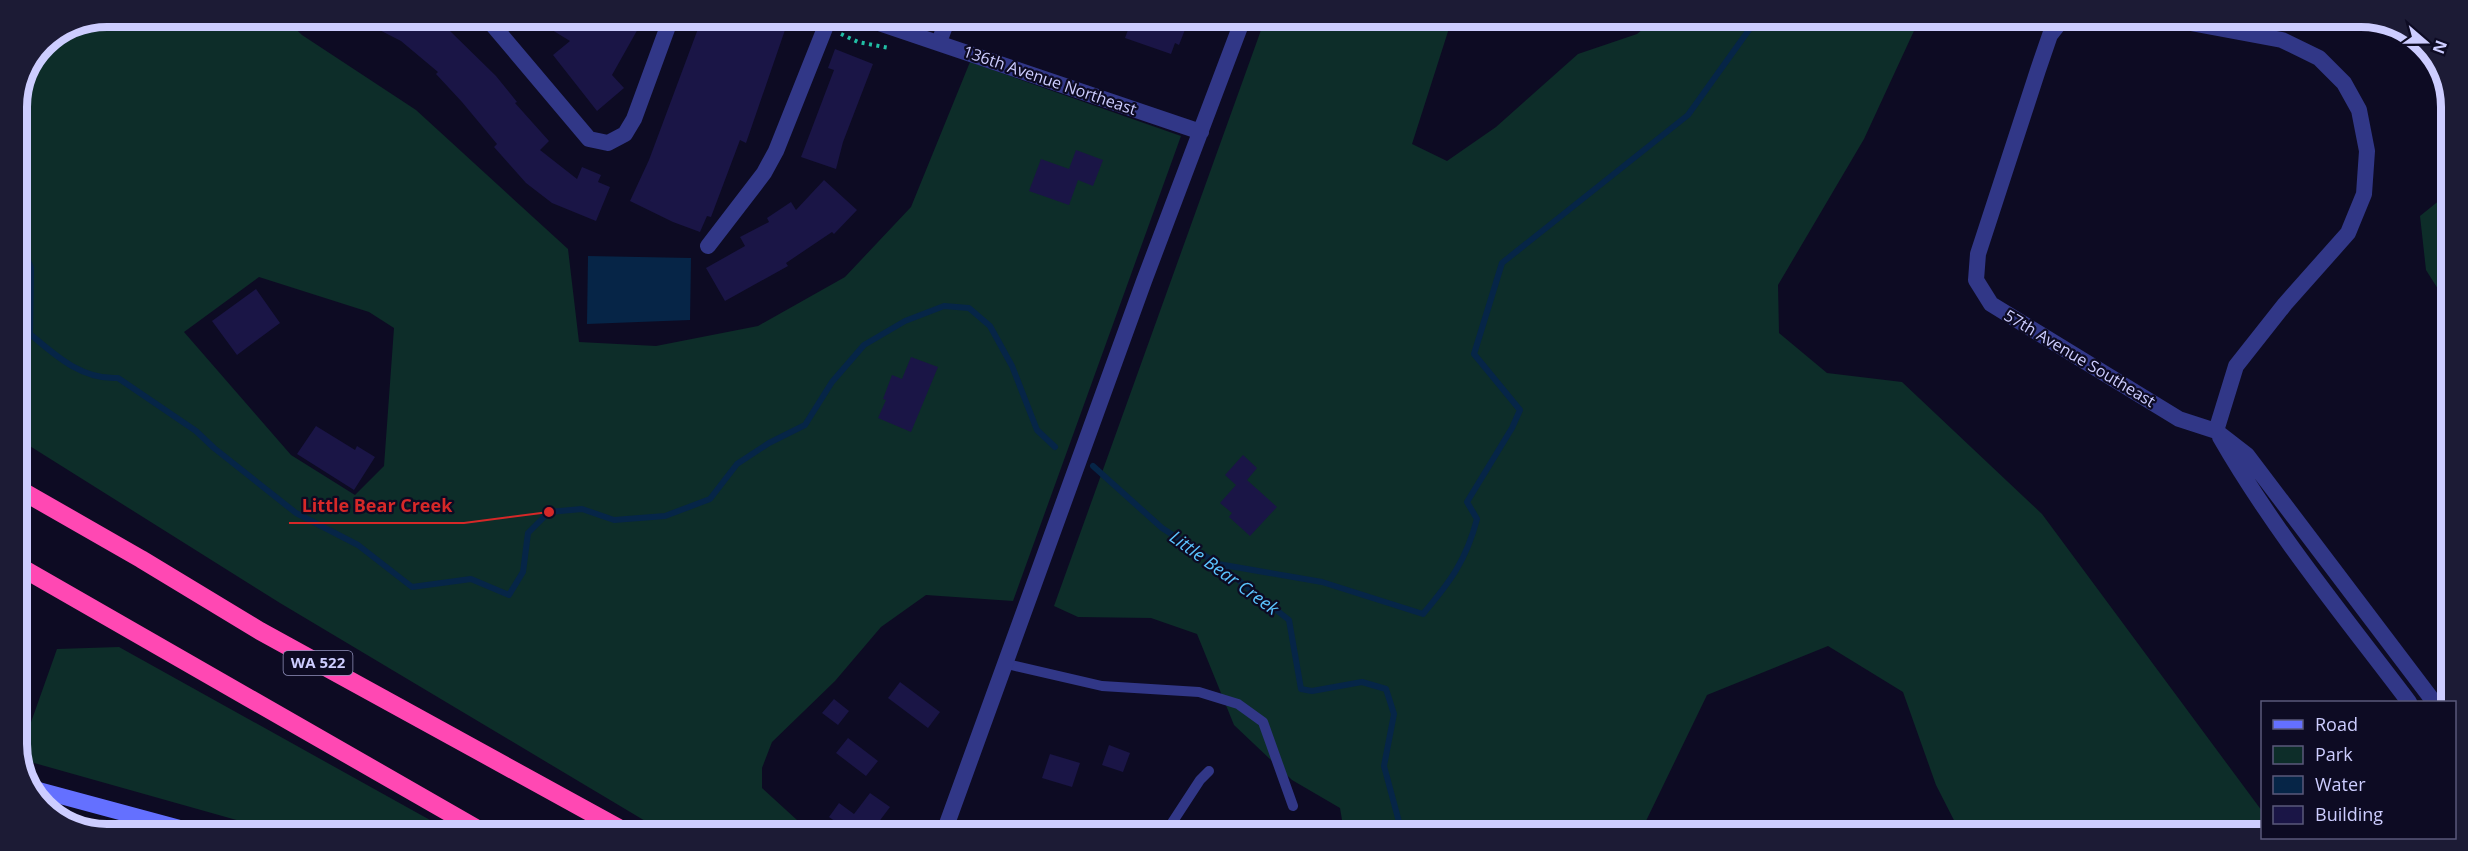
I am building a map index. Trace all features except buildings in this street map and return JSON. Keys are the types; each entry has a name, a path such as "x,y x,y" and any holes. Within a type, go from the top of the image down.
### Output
{"highway":[{"name":"WA 522","path":"27,494 260,631 611,824"},
{"path":"27,571 469,824"}],"main road":[{"path":"42,791 165,824"}],"street":[{"path":"494,27 589,139 608,143 624,134 634,119 667,27"},
{"path":"708,246 764,173 776,151 824,27"},
{"name":"136th Avenue Northeast","path":"892,27 1201,132"},
{"path":"939,42 945,27"},
{"path":"947,824 1007,664 1144,281 1240,27"},
{"name":"57th Avenue Southeast","path":"2056,27 2050,35 2037,70 1978,254 1976,280 1991,304 2034,332 2180,419 2216,431 2247,455 2433,701"},
{"path":"2212,27 2282,40 2319,58 2344,83 2360,110 2367,151 2364,194 2348,233 2285,304 2236,366 2216,431 2238,469 2339,610 2408,701"},
{"path":"2339,610 2357,599"}],"lane":[{"path":"1007,664 1102,686 1199,692 1238,704 1263,722 1293,806"},
{"path":"1172,824 1200,780 1209,771"}],"path":[{"path":"839,33 858,42 889,48"}],"green space":[{"path":"107,27 294,27 302,35 416,110 568,249 579,342 656,346 758,326 845,277 911,207 970,62 1181,136 1013,601 926,595 881,627 835,681 772,742 762,768 762,788 801,824 650,824 280,603 27,444 27,107 33,76 40,62 62,40 76,33","holes":["259,277 369,312 394,328 384,466 355,495 291,455 184,332"]},
{"path":"1262,27 1449,27 1412,144 1447,161 1496,127 1578,54 1637,34 1646,27 1916,27 1864,139 1778,285 1779,333 1827,373 1902,382 2042,514 2261,810 2261,824 1956,824 1936,785 1903,692 1828,646 1707,695 1644,824 1343,824 1340,808 1292,780 1234,725 1197,634 1151,618 1078,617 1054,606"},
{"path":"2441,199 2441,294 2426,270 2420,216"},
{"path":"119,647 437,824 251,824 29,762 27,733 57,649"}],"water":[{"path":"588,256 691,258 690,320 587,324"}],"waterway":[{"path":"1218,564 1322,582 1423,614 1449,581 1468,547 1477,519 1467,502 1512,428 1520,410 1474,354 1502,263 1688,115 1751,27"},
{"name":"Little Bear Creek","path":"27,257 31,268 30,334 60,358 81,371 105,378 118,378 196,431 296,513 358,545 412,587 471,579 509,595 523,572 528,533 549,512 582,509 614,520 665,516 710,499 737,464 769,443 805,425 832,382 864,345 905,321 944,306 969,308 990,326 1012,366 1037,430 1055,447"},
{"name":"Little Bear Creek","path":"1093,466 1162,528 1218,564 1289,620 1301,689 1312,691 1362,682 1386,689 1394,714 1384,766 1400,824"}],"place":[{"name":"Little Bear Creek","path":"549,512"}]}
